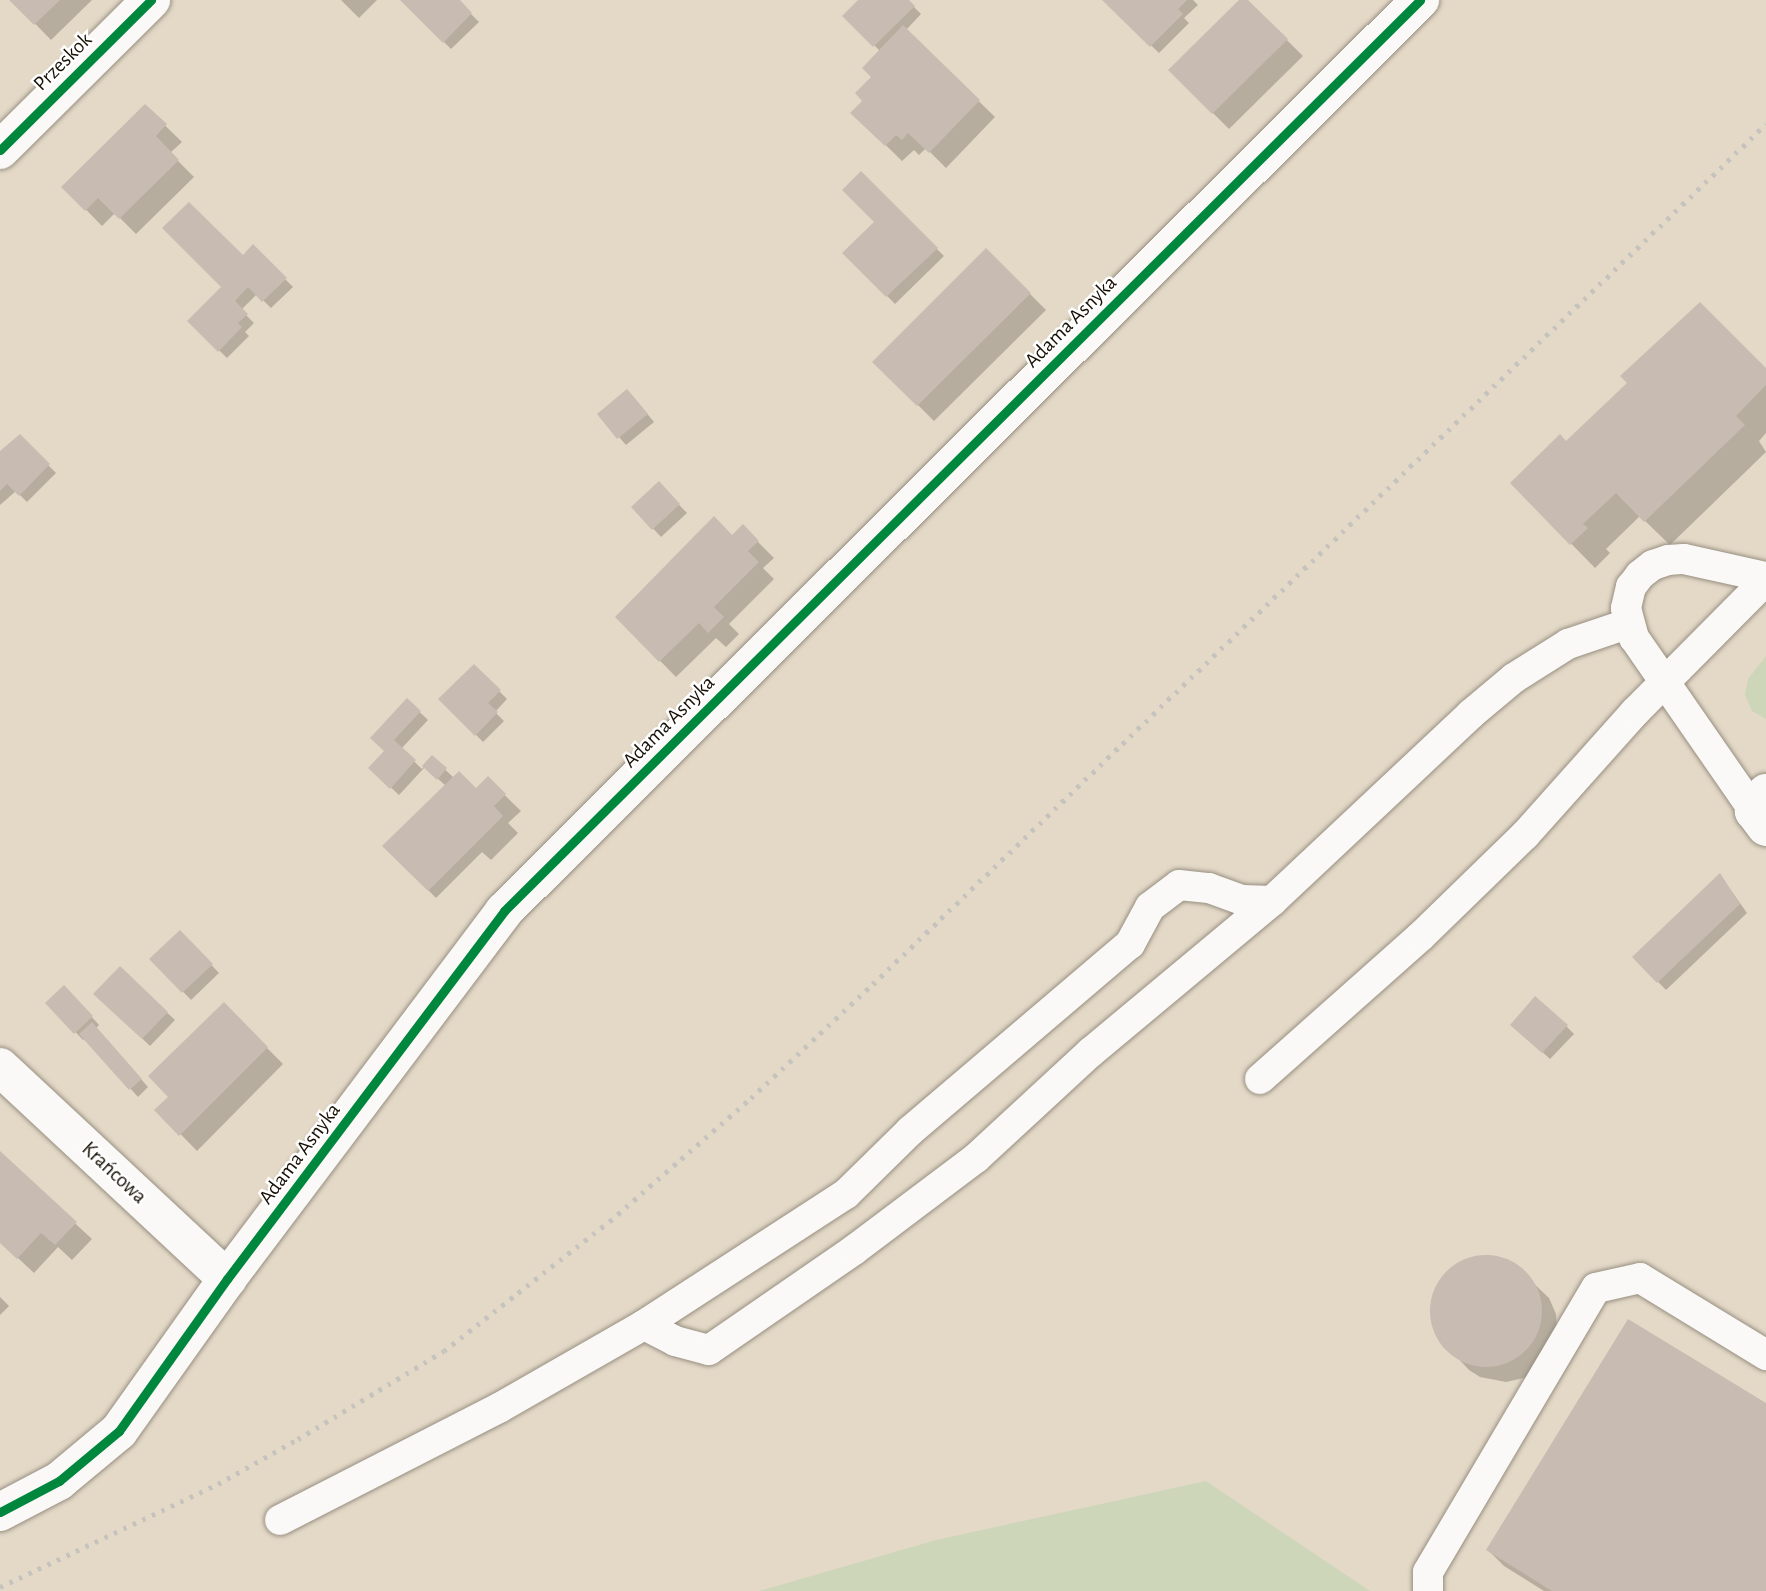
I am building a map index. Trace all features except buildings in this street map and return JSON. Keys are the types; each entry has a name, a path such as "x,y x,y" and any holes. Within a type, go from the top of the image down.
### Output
{"street":[{"name":"Przeskok","path":"0,150 151,0"},
{"name":"Adama Asnyka","path":"0,1512 59,1481 120,1431 228,1279 504,911 1420,0"},
{"name":"Krańcowa","path":"0,1067 228,1279"}],"lane":[{"path":"1762,810 1664,682 1628,624 1626,608 1631,587 1644,571 1658,563 1684,559 1766,578"},
{"path":"1260,1079 1422,936 1525,835 1664,682 1766,578"},
{"path":"644,1325 675,1341 709,1350 853,1250 976,1158 1091,1052 1272,901 1514,678 1568,644 1628,624"},
{"path":"280,1520 499,1408 644,1325 846,1194 910,1131 1130,944 1150,907 1179,885 1209,888 1242,900 1272,901"},
{"path":"1428,1591 1428,1572 1596,1289 1640,1278 1766,1355"}],"green space":[{"path":"1766,656 1766,719 1752,711 1745,695 1748,679"},
{"path":"1206,1481 1370,1591 759,1591 936,1540"}],"railway":[{"path":"0,1587 218,1484 298,1439 444,1351 610,1221 751,1098 873,984 1766,124"}],"cycle path":[{"path":"0,150 151,0"},
{"path":"0,1512 59,1481 119,1431 227,1279 504,911 1420,0"}]}
